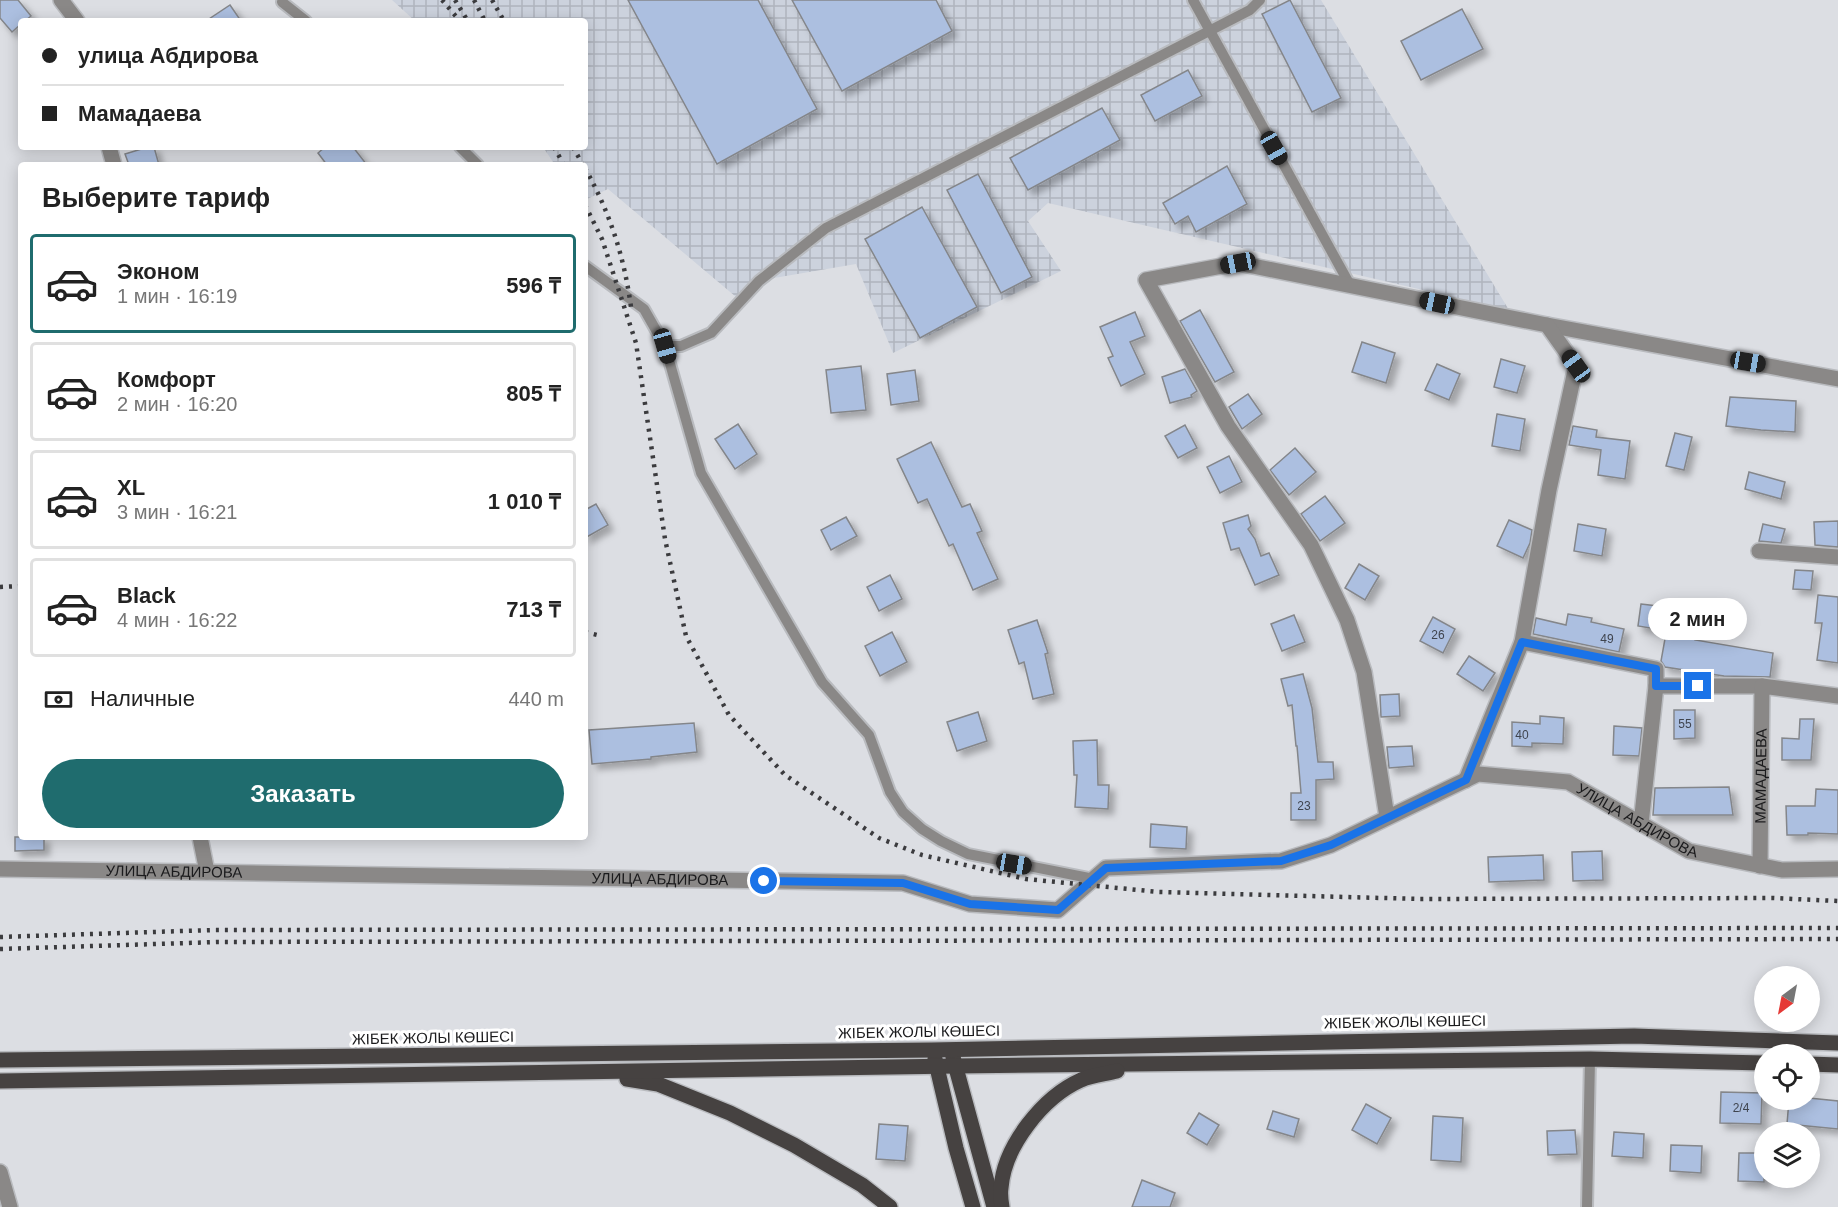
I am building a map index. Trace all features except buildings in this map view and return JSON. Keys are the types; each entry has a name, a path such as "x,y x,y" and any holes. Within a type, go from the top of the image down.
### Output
{"main road":[{"name":"ЖІБЕК ЖОЛЫ КӨШЕСІ","path":"0,1060 932,1050 1634,1036 1838,1042"},
{"path":"951,1049 994,1207"},
{"path":"932,1050 973,1207"},
{"path":"0,1081 1590,1059 1754,1063"},
{"path":"1820,1064 1838,1065"},
{"path":"1002,1207 1001,1187 1010,1156 1026,1127 1051,1098 1082,1079 1143,1065"},
{"path":"588,1072 658,1084 730,1113 794,1145 862,1185 890,1207"}],"street":[{"path":"62,0 75,18"},
{"path":"1387,817 1364,672 1347,620 1311,545 1228,426 1146,280 1238,263 1547,325 1838,379"},
{"path":"1466,780 1522,642 1549,490 1576,366 1547,325"},
{"path":"1759,551 1838,557"},
{"path":"1522,642 1656,669 1641,824"},
{"path":"1656,686 1762,686 1838,696"},
{"name":"МАМАДАЕВА","path":"1760,866 1762,686"},
{"name":"УЛИЦА АБДИРОВА","path":"0,869 903,883 970,904 1058,910 1106,868 1281,861 1331,845 1478,774 1568,782 1689,851 1782,870 1838,869"},
{"path":"201,840 207,872"},
{"path":"0,1172 10,1207"}],"lane":[{"path":"1193,0 1350,285"},
{"path":"665,346 681,346 711,333 759,281 826,228 1250,10 1260,0"},
{"path":"282,1 302,18"},
{"path":"463,150 475,162"},
{"path":"588,268 644,309 665,346 701,473 822,682 869,735 890,792 903,812 922,830 941,842 968,854 1094,879"},
{"path":"1587,1207 1590,1059"}],"shaded area":[{"path":"392,0 1321,0 1509,310 1048,203 1028,221 1061,271 893,353 856,264 774,278 742,302 608,189 588,199 588,162 553,162 545,150 588,150 588,18 412,18"}],"railway":[{"path":"442,0 457,18"},
{"path":"455,0 466,18"},
{"path":"474,0 483,18"},
{"path":"492,0 502,18"},
{"path":"556,150 562,162"},
{"path":"575,150 581,162"},
{"path":"588,174 615,235 631,307"},
{"path":"588,211 602,239 636,343 665,539 686,636 729,715 785,775 879,838 922,855 1026,879 1159,892 1420,899 1773,898 1838,901"},
{"path":"0,587 18,586"},
{"path":"588,633 601,636"},
{"path":"0,937 214,930 1838,928"},
{"path":"0,949 218,942 1838,939"}],"route":[{"path":"764,881 903,883 970,904 1058,910 1106,868 1281,861 1331,845 1466,780 1522,642 1656,669 1656,686 1698,686"}]}
